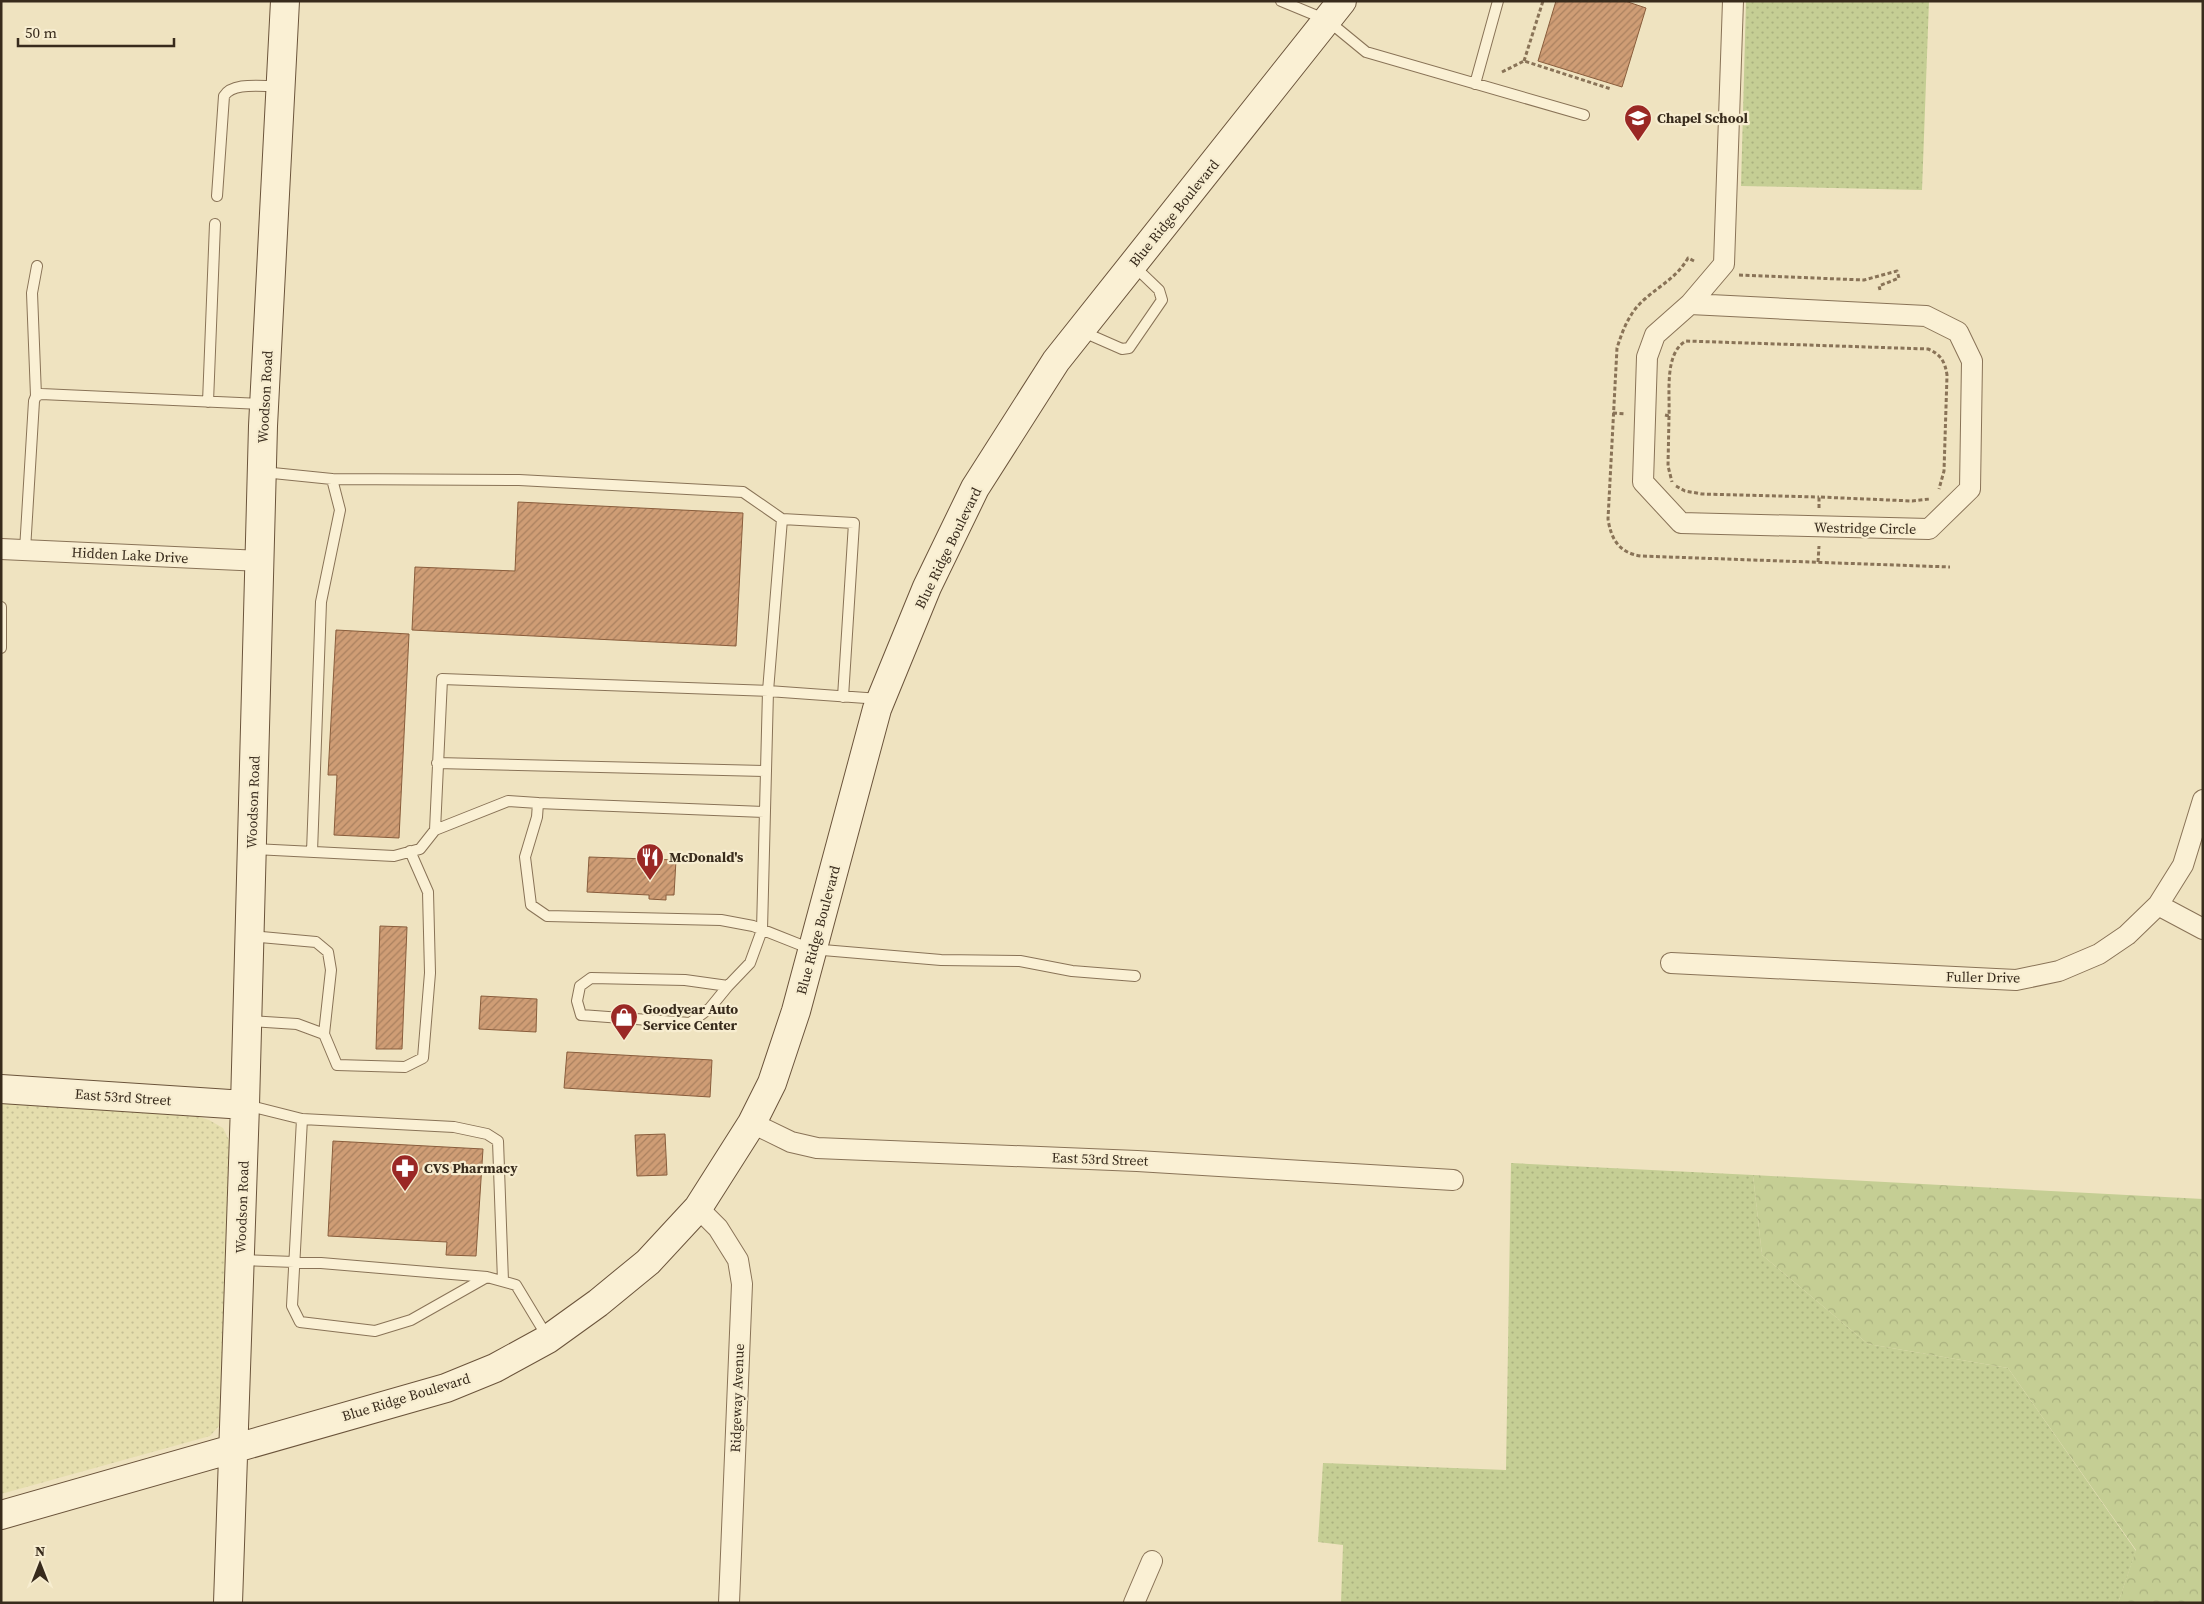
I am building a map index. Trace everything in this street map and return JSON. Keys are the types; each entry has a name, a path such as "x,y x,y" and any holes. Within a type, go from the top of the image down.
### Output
{"street":[{"name":"Woodson Road","path":"228,1603 245,1105 264,404 286,1"},
{"name":"Westridge Circle","path":"1690,304 1926,316 1958,332 1972,360 1970,489 1929,529 1681,523 1643,482 1647,357 1655,335 1690,304 1724,264 1733,1"},
{"name":"Blue Ridge Boulevard","path":"1,1515 446,1388 495,1368 548,1339 648,1262 698,1208 752,1123 772,1083 796,1011 811,949 881,700 927,587 975,488 1056,360 1335,11"},
{"name":"Hidden Lake Drive","path":"1,549 260,561"},
{"name":"Fuller Drive","path":"1671,963 2016,980 2059,971 2099,954 2126,935 2158,904 2183,865 2203,800"},
{"path":"2158,904 2203,929"},
{"name":"East 53rd Street","path":"1,1089 245,1105"},
{"name":"East 53rd Street","path":"752,1123 791,1142 817,1148 1137,1161 1453,1180"},
{"name":"Ridgeway Avenue","path":"698,1208 718,1228 738,1260 742,1284 729,1603"},
{"path":"1134,1603 1152,1561"}],"lane":[{"path":"1281,1 1335,11 1366,52 1584,115"},
{"path":"1475,84 1498,1"},
{"path":"217,196 224,96 227,90 234,87 281,86"},
{"path":"208,402 215,224"},
{"path":"1080,331 1122,349 1129,348 1162,300 1159,290 1133,264"},
{"path":"25,550 36,396 32,293 37,266"},
{"path":"36,396 42,394 264,404"},
{"path":"262,472 332,478 519,480 743,492 782,518 854,523 844,697"},
{"path":"312,852 321,602 340,510 332,478"},
{"path":"728,986 685,980 591,978 580,986 577,1001 582,1014 690,1022 710,1008 750,963 762,930 768,691 782,518"},
{"path":"1,607 1,648"},
{"path":"435,830 442,679 768,691 881,700"},
{"path":"437,762 766,771"},
{"path":"252,849 394,856 420,849 435,830 508,801 765,812"},
{"path":"538,803 537,817 525,856 531,904 547,916 721,920 762,930 811,949 942,960 1020,961 1072,971 1135,976"},
{"path":"249,936 316,942 328,952 331,970 324,1034 337,1065 405,1067 423,1058 430,973 428,892 410,851"},
{"path":"247,1020 297,1024 324,1034"},
{"path":"245,1105 302,1119 454,1127 487,1134 498,1141 503,1281"},
{"path":"302,1119 292,1306 300,1322 375,1331 412,1320 487,1277"},
{"path":"240,1260 293,1262 487,1277 503,1281 516,1285 548,1339"}],"path":[{"path":"1524,61 1543,1"},
{"path":"1502,72 1524,61 1611,89"},
{"path":"1694,261 1688,258 1675,277 1645,298 1631,314 1621,335 1615,358 1608,518 1610,534 1621,548 1631,554 1640,556 1950,567"},
{"path":"1731,272 1743,276 1864,280 1897,271 1899,278 1879,286 1880,290"},
{"path":"1686,341 1918,347 1936,352 1945,365 1946,375 1944,471 1938,491 1925,501 1820,497 1702,494 1678,487 1668,475 1668,416 1673,358 1678,345 1686,341"},
{"path":"1662,415 1668,416"},
{"path":"1819,511 1820,497"},
{"path":"1818,562 1819,541"}],"shaded area":[{"path":"1,1101 189,1114 209,1120 223,1128 231,1144 225,1404 219,1426 210,1436 1,1494"}],"green space":[{"path":"1746,1 1929,1 1922,190 1741,186"},
{"path":"1511,1163 1753,1175 1762,1255 1868,1344 2008,1368 2136,1551 2118,1603 1341,1603 1343,1545 1318,1542 1323,1463 1506,1470"},
{"path":"1753,1175 2203,1199 2203,1603 2118,1603 2136,1550 2008,1368 1868,1344 1762,1255"}],"building":[{"path":"1556,1 1625,1 1646,8 1622,87 1538,61"},
{"path":"518,502 743,513 736,646 412,630 415,567 515,571"},
{"path":"336,630 409,634 399,838 334,835 337,775 328,775"},
{"path":"589,857 676,860 674,895 666,895 666,900 649,899 649,895 587,892"},
{"path":"380,926 407,927 402,1049 376,1049"},
{"path":"481,996 537,999 536,1032 479,1029"},
{"path":"567,1052 712,1060 710,1097 564,1088"},
{"path":"665,1134 667,1175 637,1176 635,1135"},
{"name":"CVS Pharmacy","path":"333,1141 483,1149 476,1256 446,1255 447,1242 328,1236"}],"place":[{"name":"Chapel School","path":"1638,142"},
{"name":"McDonald's","path":"650,881"},
{"name":"Goodyear Auto Service Center","path":"624,1041"},
{"name":"CVS Pharmacy","path":"405,1192"}]}
